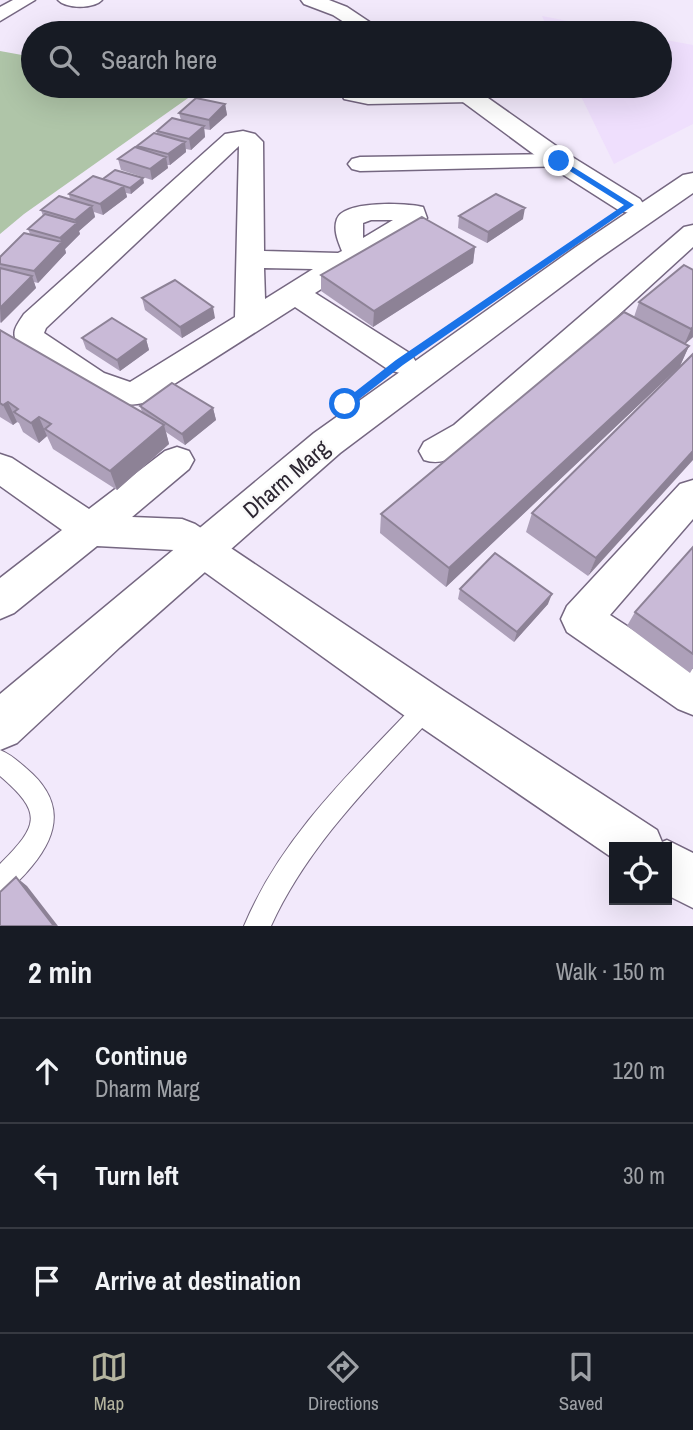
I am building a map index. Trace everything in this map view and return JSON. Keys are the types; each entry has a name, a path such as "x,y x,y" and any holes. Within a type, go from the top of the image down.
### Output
{"main road":[{"path":"311,0 340,11 353,21"},
{"path":"473,98 559,161 630,205"},
{"name":"Dharm Marg","path":"0,726 104,632 193,542 400,362 693,159"},
{"name":"Dharm Marg","path":"0,690 327,443 587,253 693,181"}],"street":[{"path":"0,15 26,0"},
{"path":"67,0 93,0"},
{"path":"250,321 251,142 247,138 239,137 233,139 35,321 29,330 29,337 101,387 117,393 135,394 351,258 251,259"},
{"path":"360,164 559,161"},
{"path":"436,451 466,434 693,233"},
{"path":"294,293 400,362"},
{"path":"0,601 177,460"},
{"path":"0,468 90,530 193,542 428,706 632,842"},
{"path":"693,494 581,619 693,694"},
{"path":"672,868 693,883"}],"lane":[{"path":"257,926 284,872 309,837 428,706"},
{"path":"0,761 35,792 43,813 41,829 33,849 0,881"}],"shaded area":[{"path":"542,16 568,21 544,21"},
{"path":"672,41 693,45 693,124 614,164 582,98 672,98"}],"green space":[{"path":"0,51 21,55 21,98 188,98 24,214 0,234"}],"building":[{"path":"196,98 225,104 209,120 179,113"},
{"path":"172,118 204,126 189,139 157,131"},
{"path":"154,133 185,142 168,154 137,146"},
{"path":"135,147 166,157 150,169 118,159"},
{"path":"115,170 143,178 130,188 103,179"},
{"path":"93,176 124,186 100,204 69,194"},
{"path":"496,194 525,208 488,232 459,216"},
{"path":"59,196 92,206 75,220 41,210"},
{"path":"45,214 77,223 60,238 28,229"},
{"path":"422,217 475,247 374,311 321,275"},
{"path":"24,233 62,242 34,271 0,264 0,257"},
{"path":"684,265 693,270 691,329 639,302"},
{"path":"0,268 32,276 0,308"},
{"path":"175,280 213,307 180,327 142,298"},
{"path":"624,312 689,346 449,568 381,514"},
{"path":"112,318 146,339 117,360 82,338"},
{"path":"0,330 164,425 110,471 45,429 51,424 39,417 31,423 14,412 18,409 8,402 3,405 0,403"},
{"path":"693,354 693,451 596,558 532,513"},
{"path":"172,383 213,408 182,434 140,406"},
{"path":"693,547 693,654 635,612"},
{"path":"495,553 552,594 517,632 460,589"},
{"path":"16,877 54,926 0,926 0,892"}],"route":[{"path":"345,404 400,362 630,205 559,161"}]}
